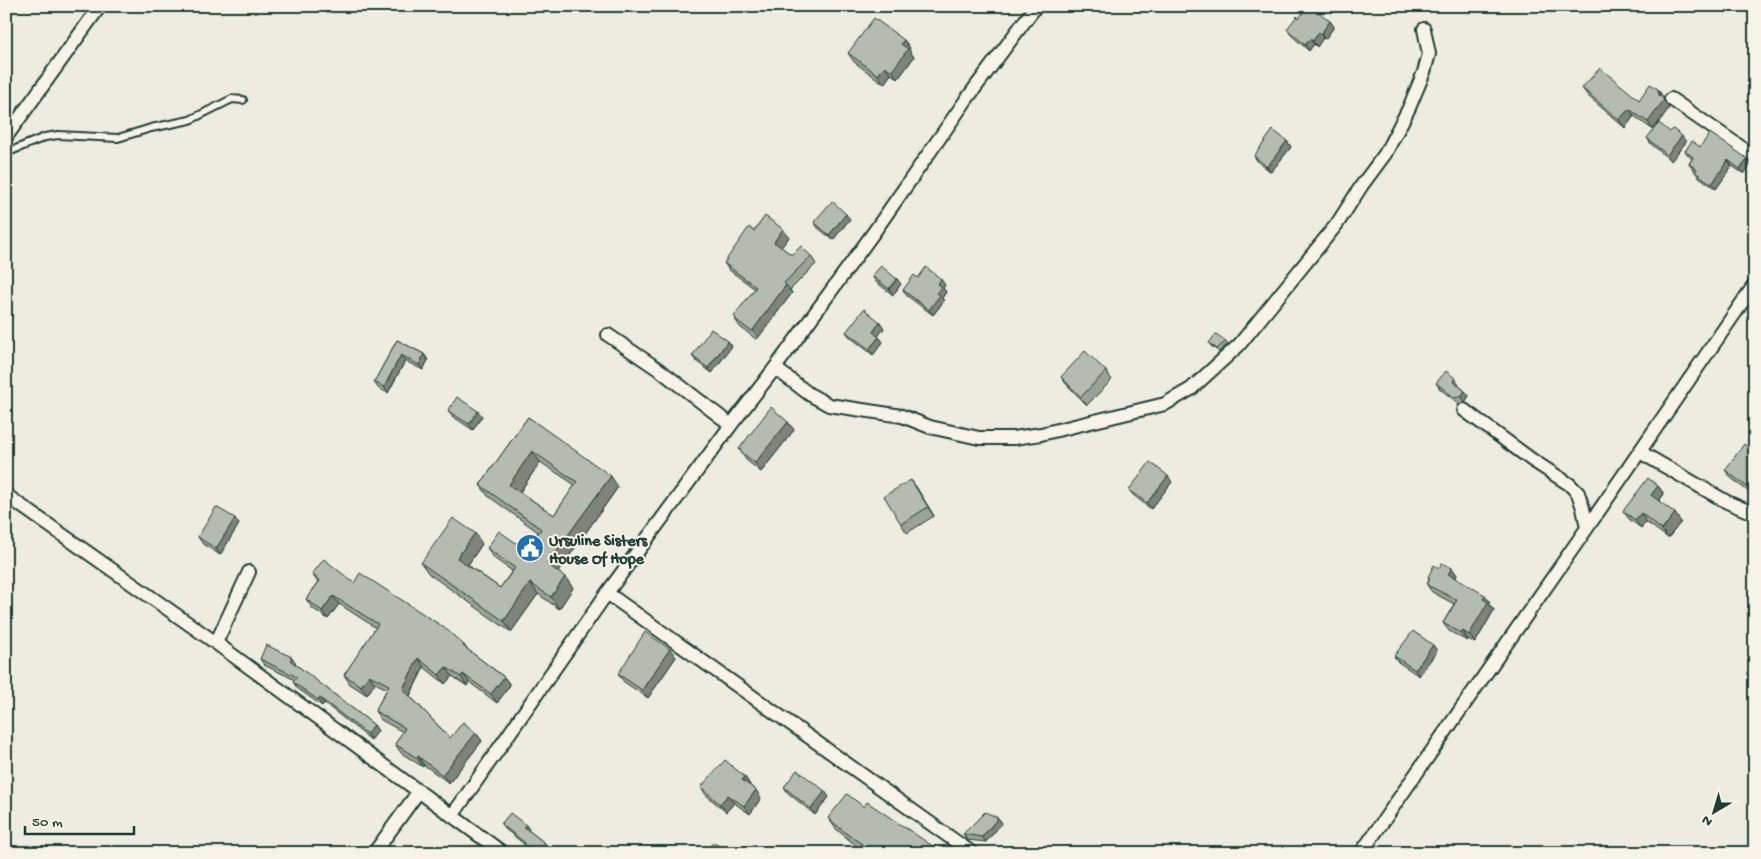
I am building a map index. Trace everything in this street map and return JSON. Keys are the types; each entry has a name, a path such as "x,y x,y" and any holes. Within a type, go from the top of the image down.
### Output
{"street":[{"path":"6,137 100,6"},
{"path":"452,816 607,593 775,368 874,232 966,100 1036,6"},
{"path":"775,368 809,394 829,405 902,416 930,428 979,438 1014,438 1041,434 1165,404 1191,389 1239,345 1337,224 1385,154 1409,108 1424,72 1429,54 1424,29"},
{"path":"1671,99 1755,157"},
{"path":"1361,853 1588,528 1755,284"},
{"path":"608,335 661,371 731,425"},
{"path":"1464,410 1532,460 1570,484 1578,493 1588,528"},
{"path":"1640,452 1727,502 1755,514"},
{"path":"6,495 216,643 503,853"},
{"path":"216,643 250,572"},
{"path":"607,593 972,853"},
{"path":"374,853 419,792"}],"lane":[{"path":"6,153 45,137 58,135 118,138 151,128 190,120 232,99 243,100"}],"building":[{"path":"1308,6 1311,6 1330,21 1321,34 1319,32 1313,41 1310,39 1305,45 1287,29"},
{"path":"874,18 904,40 901,44 908,49 892,71 885,66 878,75 848,53"},
{"path":"1600,68 1639,100 1650,84 1658,89 1659,95 1664,100 1648,122 1629,109 1619,120 1582,88"},
{"path":"1659,123 1670,132 1673,129 1682,136 1667,155 1647,138"},
{"path":"1273,130 1287,141 1267,167 1254,156"},
{"path":"1710,133 1748,159 1740,169 1728,160 1712,184 1695,172 1697,169 1689,164 1693,157 1685,151 1692,141 1700,147"},
{"path":"832,201 846,214 829,235 814,222"},
{"path":"765,216 783,229 774,242 792,255 801,246 811,256 784,283 786,285 751,331 735,319 734,316 756,287 724,263 749,227 754,231"},
{"path":"881,266 897,279 889,289 872,276"},
{"path":"926,267 941,279 938,284 942,287 937,293 940,295 929,310 903,290 914,275 918,278"},
{"path":"864,309 880,322 873,332 879,337 869,349 846,332"},
{"path":"711,329 728,341 708,368 692,356"},
{"path":"1216,334 1226,341 1217,349 1209,343"},
{"path":"397,340 424,354 419,365 401,355 384,387 374,382"},
{"path":"1085,351 1106,371 1081,397 1061,377"},
{"path":"1446,371 1455,378 1453,381 1465,391 1461,396 1455,398 1436,383"},
{"path":"457,397 478,411 469,424 448,411"},
{"path":"771,407 788,422 755,463 739,449"},
{"path":"528,417 611,476 547,564 565,577 551,597 530,583 504,621 421,563 453,518 475,533 457,558 500,588 515,568 487,548 499,531 526,550 541,529 480,485","holes":["532,451 577,482 554,515 509,485"]},
{"path":"1744,444 1755,452 1754,492 1725,470"},
{"path":"1150,462 1168,476 1147,503 1129,490"},
{"path":"1648,478 1658,486 1651,495 1675,513 1662,530 1641,513 1635,520 1623,511"},
{"path":"911,480 928,507 901,524 884,496"},
{"path":"216,507 235,518 216,549 198,537"},
{"path":"324,559 354,583 360,573 445,628 463,646 504,677 491,694 463,674 461,677 446,667 439,675 418,658 403,689 450,738 463,722 476,733 442,775 418,756 417,758 395,744 405,728 375,711 389,685 369,675 361,686 344,675 378,624 333,596 322,611 306,599 320,581 312,574"},
{"path":"1442,563 1452,568 1448,574 1485,595 1483,599 1488,602 1469,635 1463,631 1461,633 1443,623 1457,600 1427,585 1430,578 1428,577 1434,565 1439,568"},
{"path":"1413,631 1433,645 1415,670 1394,656"},
{"path":"645,632 670,649 642,690 618,674"},
{"path":"266,645 292,657 290,660 374,725 367,734 320,698 318,700 293,682 297,677 260,659"},
{"path":"725,760 745,777 742,780 756,790 744,806 728,795 720,804 701,787"},
{"path":"797,770 825,791 811,809 784,787"},
{"path":"847,794 864,807 867,802 943,853 857,852 862,844 828,818"},
{"path":"985,812 998,818 982,837 963,834"},
{"path":"510,813 546,844 539,853 535,853 501,824"},
{"path":"713,842 729,853 705,853"},
{"path":"608,846 619,853 604,853"}],"place":[{"name":"Ursuline Sisters House Of Hope","path":"530,548"}]}
